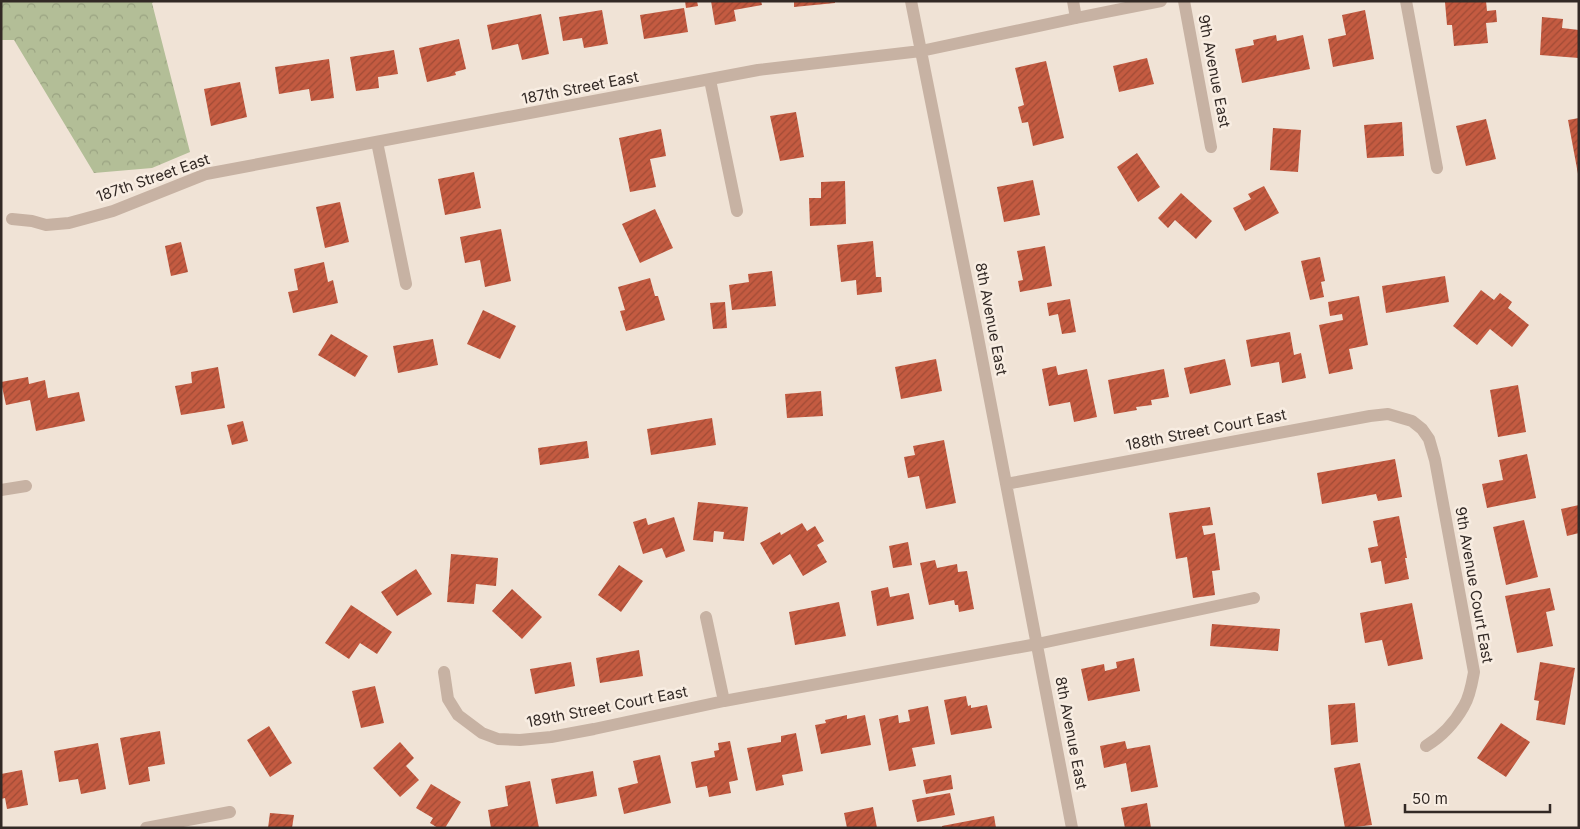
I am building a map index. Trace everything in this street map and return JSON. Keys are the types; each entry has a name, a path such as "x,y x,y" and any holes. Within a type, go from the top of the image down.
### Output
{"street":[{"name":"8th Avenue East","path":"911,1 1072,828"},
{"path":"1073,1 1076,18"},
{"name":"187th Street East","path":"12,219 32,221 46,225 69,223 113,211 206,174 795,65 921,51 1161,1"},
{"name":"9th Avenue East","path":"1184,1 1211,147"},
{"path":"1406,1 1437,168"},
{"path":"710,80 737,211"},
{"path":"377,142 406,284"},
{"name":"188th Street Court East","path":"1006,484 1370,416 1388,414 1412,421"},
{"name":"9th Avenue Court East","path":"1412,421 1422,429 1429,439 1435,460 1474,672 1464,706 1438,738 1426,746"},
{"path":"1,490 26,486"},
{"path":"1037,644 1254,598"},
{"path":"706,617 724,701"},
{"name":"189th Street Court East","path":"444,672 448,699 458,715 482,733 498,739 520,740 552,737 724,701 1037,644"},
{"path":"146,828 230,812"}],"green space":[{"path":"1,1 155,1 152,3 190,152 152,168 94,173 14,40 1,40"}],"building":[{"path":"685,1 697,1 698,6 686,8"},
{"path":"711,1 761,1 762,5 734,10 736,21 715,25"},
{"path":"794,1 835,1 835,3 794,7"},
{"path":"1486,1 1487,11 1496,10 1497,22 1486,23 1488,43 1454,46 1452,25 1447,25 1445,2"},
{"path":"684,8 688,32 644,39 640,15"},
{"path":"602,10 608,44 584,48 582,38 563,41 559,17"},
{"path":"1365,10 1374,59 1333,67 1328,39 1346,35 1342,15"},
{"path":"541,14 549,54 522,60 518,44 492,50 487,25"},
{"path":"1542,17 1563,19 1562,28 1579,30 1579,58 1540,55"},
{"path":"1276,35 1277,41 1303,35 1310,69 1242,83 1235,49 1254,45 1253,40"},
{"path":"459,39 466,69 455,72 456,75 427,82 419,48"},
{"path":"394,50 398,74 378,77 379,88 356,91 350,57"},
{"path":"1147,58 1154,84 1119,92 1113,66"},
{"path":"329,59 334,98 311,101 309,89 279,94 275,67"},
{"path":"1046,61 1064,138 1033,146 1028,122 1022,123 1018,107 1024,105 1015,68"},
{"path":"240,82 247,117 211,126 204,89"},
{"path":"796,112 804,157 780,161 770,116"},
{"path":"1579,118 1579,174 1578,174 1568,120"},
{"path":"1486,119 1496,159 1466,166 1456,126"},
{"path":"1402,122 1404,156 1367,158 1364,125"},
{"path":"1273,128 1301,130 1298,172 1270,170"},
{"path":"661,129 666,156 650,159 656,187 630,192 619,138"},
{"path":"1137,153 1160,187 1138,202 1117,167"},
{"path":"474,172 481,208 445,215 438,179"},
{"path":"1033,180 1040,215 1004,222 997,187"},
{"path":"845,181 846,224 810,226 809,198 821,198 821,182"},
{"path":"1264,186 1279,213 1245,231 1233,208 1251,199 1248,194"},
{"path":"1181,193 1212,221 1196,239 1175,220 1168,228 1158,218"},
{"path":"340,202 349,242 325,248 316,207"},
{"path":"655,209 673,248 640,263 622,224"},
{"path":"501,229 511,281 485,287 480,260 465,263 460,237"},
{"path":"873,241 876,277 881,277 882,292 857,295 856,280 841,282 837,245"},
{"path":"181,242 188,272 171,276 165,246"},
{"path":"1045,246 1052,286 1020,292 1018,281 1023,280 1017,251"},
{"path":"1320,257 1325,281 1321,282 1324,297 1310,300 1301,261"},
{"path":"324,262 328,282 333,280 338,303 293,313 288,292 298,290 294,269"},
{"path":"772,271 776,306 732,310 729,285 749,282 748,274"},
{"path":"1445,276 1449,302 1386,313 1382,286"},
{"path":"650,278 665,320 626,331 620,311 625,310 618,287"},
{"path":"1481,290 1494,300 1500,293 1512,302 1508,308 1529,325 1512,347 1490,329 1477,345 1453,326"},
{"path":"1359,296 1368,345 1349,349 1353,369 1329,374 1319,325 1343,320 1342,314 1330,316 1328,302"},
{"path":"1070,299 1076,332 1062,334 1058,314 1049,316 1047,303"},
{"path":"725,302 727,328 713,329 710,303"},
{"path":"483,310 516,326 500,359 467,344"},
{"path":"1290,332 1294,355 1301,353 1306,378 1282,383 1279,362 1251,367 1246,340"},
{"path":"331,334 368,356 355,377 318,355"},
{"path":"433,339 438,365 398,373 393,346"},
{"path":"936,359 942,391 901,399 895,367"},
{"path":"1225,359 1231,385 1190,394 1184,368"},
{"path":"1056,366 1058,375 1087,369 1097,417 1074,422 1070,402 1049,406 1042,369"},
{"path":"218,367 225,408 181,415 175,386 192,383 191,372"},
{"path":"1164,369 1169,397 1151,400 1152,405 1136,407 1137,410 1114,414 1108,380"},
{"path":"28,377 29,384 45,380 48,398 79,392 85,421 36,431 30,400 6,405 1,382"},
{"path":"1518,385 1526,432 1498,437 1490,390"},
{"path":"821,391 823,416 787,418 785,394"},
{"path":"712,418 716,445 651,455 647,429"},
{"path":"243,421 248,441 232,445 227,425"},
{"path":"944,440 956,503 926,509 919,476 908,478 904,457 915,455 913,446"},
{"path":"587,441 589,458 540,465 538,448"},
{"path":"1527,454 1536,498 1487,508 1482,484 1503,480 1499,460"},
{"path":"1395,459 1402,497 1378,501 1376,494 1322,504 1317,473"},
{"path":"698,502 748,507 744,541 723,539 724,532 714,531 713,542 693,540"},
{"path":"1579,505 1579,533 1567,536 1561,509"},
{"path":"1210,507 1213,525 1202,526 1204,535 1215,533 1220,570 1212,571 1215,595 1193,598 1187,557 1176,559 1169,513"},
{"path":"1399,516 1409,579 1385,584 1381,561 1371,563 1368,548 1378,546 1373,521"},
{"path":"674,517 685,551 666,558 662,548 643,554 633,522 646,518 648,525"},
{"path":"1524,520 1538,577 1506,585 1493,527"},
{"path":"802,523 807,531 815,526 824,541 817,545 827,562 803,576 790,554 773,565 760,543 780,532 781,535"},
{"path":"908,542 912,565 893,568 889,546"},
{"path":"451,554 498,558 496,586 476,584 474,604 447,602"},
{"path":"935,560 937,568 957,564 958,572 967,571 974,609 959,612 958,605 955,605 954,600 929,605 920,563"},
{"path":"619,565 643,581 621,612 598,595"},
{"path":"416,569 432,594 397,616 381,592"},
{"path":"888,587 890,597 909,593 914,619 877,626 871,591"},
{"path":"1550,588 1555,610 1546,612 1553,646 1517,653 1505,596"},
{"path":"512,589 542,617 522,639 492,611"},
{"path":"839,602 846,636 795,645 789,612"},
{"path":"1412,603 1423,659 1388,666 1382,640 1365,643 1360,613"},
{"path":"351,605 392,632 377,654 360,643 349,659 325,643"},
{"path":"1212,624 1280,629 1278,651 1210,646"},
{"path":"639,650 643,676 600,683 596,658"},
{"path":"1134,658 1140,691 1088,701 1081,669 1104,664 1105,671 1117,668 1116,662"},
{"path":"571,662 575,686 535,694 530,669"},
{"path":"1540,662 1575,668 1565,725 1536,720 1539,701 1534,700"},
{"path":"375,686 384,723 361,728 352,691"},
{"path":"966,696 968,706 971,705 971,708 987,705 992,728 951,735 944,700"},
{"path":"1355,703 1358,742 1331,745 1328,705"},
{"path":"928,706 935,744 912,748 916,766 889,771 879,719 898,715 899,723 910,721 908,710"},
{"path":"847,715 847,719 865,715 871,745 821,754 815,725 826,723 825,720"},
{"path":"1501,723 1530,742 1506,777 1477,758"},
{"path":"269,726 292,763 270,777 247,740"},
{"path":"160,731 165,764 148,767 150,781 129,785 120,738"},
{"path":"796,733 803,771 782,775 784,785 756,791 747,748 781,742 781,736"},
{"path":"730,741 738,780 729,782 731,793 709,797 707,786 696,788 691,762 715,757 714,751 719,750 718,743"},
{"path":"1125,741 1127,749 1150,745 1158,787 1131,792 1126,763 1104,768 1100,746"},
{"path":"400,742 414,758 406,766 419,780 400,797 373,768"},
{"path":"98,743 106,789 81,794 78,779 59,782 54,751"},
{"path":"660,755 671,803 624,814 618,788 638,783 633,761"},
{"path":"1360,763 1372,825 1345,828 1334,768"},
{"path":"22,770 28,805 7,809 5,798 1,799 1,774"},
{"path":"593,771 597,796 556,804 551,779"},
{"path":"951,775 953,789 926,794 923,780"},
{"path":"530,781 539,828 491,828 488,810 508,806 505,786"},
{"path":"431,784 461,802 445,828 438,828 430,823 433,818 416,808"},
{"path":"950,793 955,815 917,822 912,800"},
{"path":"1147,803 1151,828 1125,828 1121,808"},
{"path":"873,807 877,828 847,828 844,813"},
{"path":"270,813 294,815 292,828 268,828"},
{"path":"994,816 996,828 942,828 942,826"}]}
